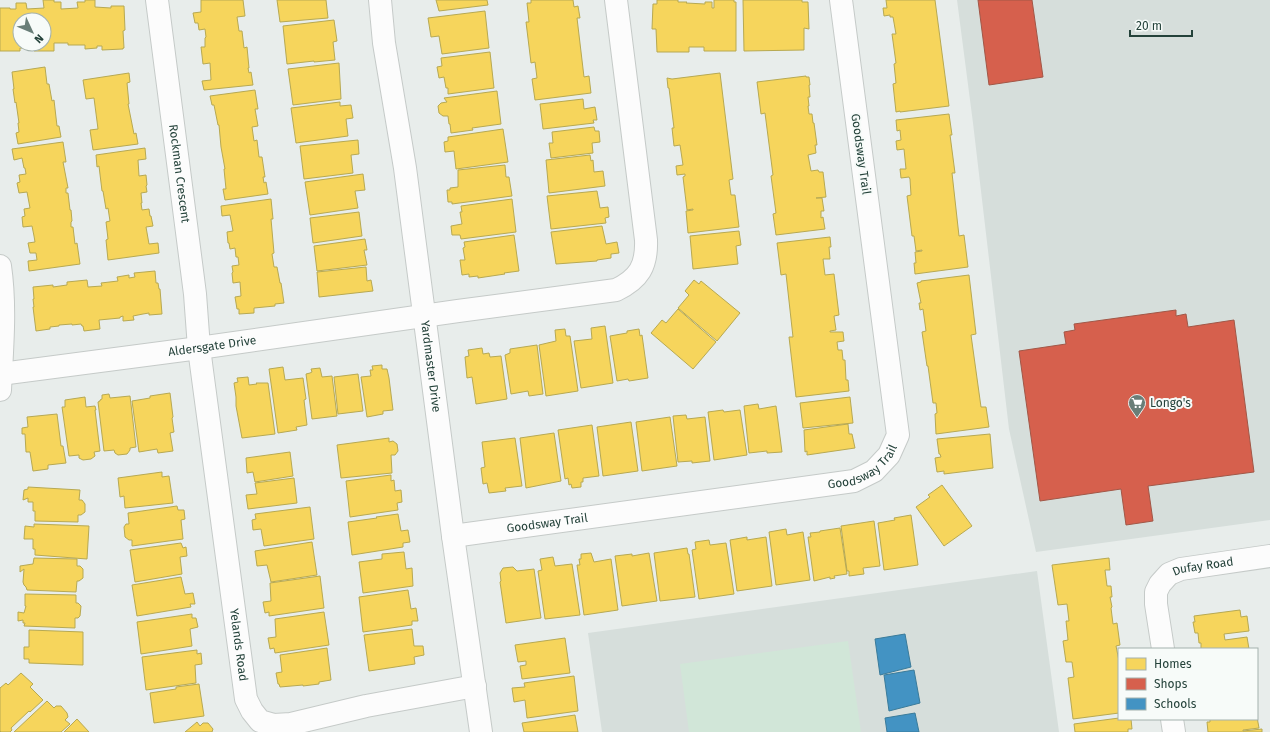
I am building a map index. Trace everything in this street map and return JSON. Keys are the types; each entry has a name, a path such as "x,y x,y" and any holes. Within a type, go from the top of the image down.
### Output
{"street":[{"name":"Rockman Crescent","path":"157,0 195,294 199,348"},
{"name":"Yardmaster Drive","path":"380,0 384,43 405,168 453,536 481,732"},
{"path":"424,316 616,290 627,285 636,276 643,265 646,253 646,240 616,0"},
{"name":"Goodsway Trail","path":"453,536 854,481 874,471 889,455 898,435 841,0"},
{"path":"0,266 2,293 2,350 0,379"},
{"name":"Aldersgate Drive","path":"0,379 199,348 424,316"},
{"name":"Yelands Road","path":"199,348 246,699 252,711 260,721 274,725 291,724 366,706 475,686"},
{"name":"Dufay Road","path":"1163,648 1156,604 1156,592 1160,584 1169,574 1180,569 1270,556"},
{"path":"1172,720 1174,732"}],"shaded area":[{"path":"957,0 1270,0 1270,520 1036,552 1009,429"},
{"path":"1037,571 1059,732 602,732 588,633"}],"green space":[{"path":"848,641 861,732 689,732 680,664"}],"building: Homes":[{"path":"43,0 54,0 54,2 61,2 61,9 78,8 77,2 85,2 85,0 95,0 95,7 111,8 111,6 124,6 124,48 102,50 102,46 97,46 97,48 85,49 85,45 54,43 54,51 52,51 52,12 12,12 12,51 0,51 0,8 16,9 16,3 26,3 27,9 44,8"},
{"path":"201,0 243,0 245,16 237,17 239,31 242,31 244,48 247,47 248,68 249,73 251,72 253,85 204,90 202,81 211,80 210,63 203,64 201,47 205,47 205,29 199,30 198,23 195,23 193,13 201,12"},
{"path":"277,0 326,0 328,18 280,22"},
{"path":"436,0 487,0 488,5 439,11"},
{"path":"531,0 573,0 574,7 578,6 580,18 577,18 584,77 589,76 591,93 535,100 532,79 537,78 535,62 531,63 526,22 529,22 527,3 531,3"},
{"path":"657,0 678,0 678,2 705,4 705,2 712,2 712,8 714,8 714,0 734,0 734,2 736,2 736,51 704,51 704,47 689,47 689,52 657,52 656,29 652,29 653,4 657,4"},
{"path":"743,0 802,0 802,2 808,2 809,29 804,28 804,50 744,51"},
{"path":"886,0 935,0 949,106 896,112 893,84 896,83 894,64 896,63 892,34 896,34 893,17 890,17 890,15 884,16 883,8 887,8"},
{"path":"485,11 489,48 442,54 439,36 431,37 428,18"},
{"path":"334,20 337,41 333,42 335,60 287,64 283,26"},
{"path":"490,52 494,88 448,94 448,88 446,88 444,77 439,78 437,67 442,66 441,58"},
{"path":"339,63 341,99 293,105 288,69"},
{"path":"45,67 47,84 49,84 52,101 54,100 57,126 59,126 61,137 18,144 16,133 19,132 19,123 13,89 12,72"},
{"path":"129,73 130,82 127,83 128,104 134,134 136,133 138,144 93,150 90,130 98,129 94,98 86,99 83,80"},
{"path":"720,73 733,179 729,180 731,195 735,195 739,227 688,233 686,211 693,209 687,210 683,177 685,174 677,175 676,166 683,165 680,145 674,146 672,128 674,128 667,78 672,79"},
{"path":"806,76 809,77 810,85 810,97 808,97 809,114 812,114 817,145 815,145 816,153 808,155 811,171 818,170 819,172 823,172 826,197 816,198 822,198 824,211 821,211 821,218 823,217 825,229 776,235 773,214 776,213 771,176 773,175 765,113 761,114 757,82"},
{"path":"255,90 258,109 255,109 258,126 252,127 254,141 257,140 259,157 262,157 265,177 263,177 264,183 266,182 268,194 225,200 223,189 226,189 225,169 219,125 210,96"},
{"path":"497,91 501,124 472,128 473,130 451,133 448,116 443,116 439,113 438,106 441,103 447,102 444,98"},
{"path":"583,99 584,109 595,107 597,120 593,120 594,123 543,129 540,104"},
{"path":"340,102 340,106 351,105 353,118 346,119 348,136 296,143 291,108"},
{"path":"949,114 955,173 952,173 959,236 964,235 968,267 915,274 915,252 922,250 916,251 914,236 912,236 907,196 911,195 910,179 909,177 901,178 900,169 906,169 904,149 897,150 896,141 901,140 900,130 897,131 896,120"},
{"path":"594,127 595,131 599,131 600,142 592,143 593,153 551,158 549,143 553,143 552,132"},
{"path":"503,129 508,162 456,169 454,151 445,152 444,142 448,141 448,137"},
{"path":"358,140 359,154 351,155 353,173 304,179 300,146"},
{"path":"63,142 66,162 63,162 68,188 66,188 66,193 68,193 72,221 71,227 73,227 75,244 77,243 80,264 29,271 28,261 37,260 36,253 30,253 28,243 35,242 32,226 23,227 22,217 25,216 24,209 30,208 27,192 19,193 17,183 20,182 19,175 26,174 22,158 14,160 12,149"},
{"path":"145,148 146,159 138,160 139,176 146,175 147,185 147,192 141,193 141,203 142,210 149,209 153,226 146,227 149,244 158,243 159,253 108,260 106,222 110,221 108,208 106,209 102,191 96,155"},
{"path":"590,155 591,161 593,160 594,172 603,171 605,186 549,193 546,160"},
{"path":"505,165 506,177 509,177 512,196 452,204 452,202 448,202 447,190 458,187 458,170"},
{"path":"363,174 365,190 355,191 358,208 310,215 305,182"},
{"path":"597,191 600,208 608,207 609,217 605,218 606,223 551,229 547,196"},
{"path":"271,199 274,253 272,254 274,267 277,267 281,283 284,303 275,304 275,306 254,308 254,313 239,314 235,297 241,296 240,282 233,283 232,273 232,266 239,265 238,257 236,257 235,248 230,249 228,243 227,232 233,231 230,215 222,216 221,206"},
{"path":"512,199 516,232 461,239 460,235 452,235 451,226 462,224 460,212 462,212 461,206"},
{"path":"359,212 362,236 313,243 310,218"},
{"path":"602,226 606,244 617,242 619,253 611,254 611,258 597,261 556,264 551,232"},
{"path":"739,231 741,245 736,246 738,264 693,269 690,236"},
{"path":"514,235 519,271 478,278 478,276 469,277 469,274 462,275 460,260 465,260 463,248 465,247 464,242"},
{"path":"830,237 830,259 823,259 825,275 834,274 839,315 834,316 836,330 830,332 843,332 844,341 837,342 838,350 842,350 843,360 845,360 846,380 848,380 849,391 796,397 789,337 793,337 786,274 781,275 777,243"},
{"path":"365,239 367,250 364,250 367,265 317,271 314,246"},
{"path":"366,267 367,281 371,280 373,291 319,297 317,272"},
{"path":"155,271 156,283 158,283 160,289 162,314 149,315 149,313 133,316 134,320 123,321 123,316 120,318 99,320 100,329 84,331 81,324 72,324 59,325 50,327 50,329 36,331 33,307 33,287 53,285 53,287 67,285 67,282 87,280 88,287 102,286 101,283 118,281 117,277 129,275 129,278 135,277 134,273"},
{"path":"969,275 976,334 971,335 981,407 986,407 989,427 936,434 936,403 933,403 927,366 922,332 926,331 923,309 920,310 919,303 921,303 917,283 921,281"},
{"path":"694,280 699,284 701,281 740,313 717,341 678,308 689,295 685,291"},
{"path":"678,309 716,342 693,369 651,333 662,320 666,323"},
{"path":"605,326 613,383 581,388 574,341 592,339 591,328"},
{"path":"565,329 566,336 570,336 578,391 546,396 539,345 556,341 555,330"},
{"path":"639,329 640,336 642,335 648,378 617,381 610,336"},
{"path":"537,345 543,394 529,396 528,391 511,394 505,355 510,353 510,349"},
{"path":"482,348 483,354 489,353 490,357 501,356 507,399 476,404 472,377 467,378 465,357 469,356 468,350"},
{"path":"382,365 382,369 387,369 393,410 383,411 383,414 367,417 361,377 371,376 370,370 373,370 372,366"},
{"path":"283,367 285,380 303,378 306,399 304,400 307,425 296,427 297,430 278,433 269,369"},
{"path":"320,368 322,377 332,376 337,416 312,419 306,374 312,372 311,369"},
{"path":"358,374 363,411 338,414 334,377"},
{"path":"248,377 249,385 257,384 256,383 268,383 275,434 242,438 236,406 234,383 238,382 237,378"},
{"path":"170,393 174,432 170,433 173,451 158,453 157,449 139,452 132,401"},
{"path":"109,394 110,398 130,396 136,447 130,448 127,454 118,455 114,450 104,451 98,402 102,399 102,395"},
{"path":"85,397 86,407 95,406 100,451 94,452 95,456 91,459 83,460 79,458 79,455 69,456 62,407 65,407 65,400"},
{"path":"850,397 853,423 803,428 800,403"},
{"path":"758,404 759,409 776,406 782,452 767,453 767,451 749,453 744,406"},
{"path":"723,410 724,412 740,410 747,455 714,460 708,412"},
{"path":"57,414 61,446 63,446 66,463 48,465 48,469 33,471 30,452 26,452 25,434 22,434 22,428 28,427 27,417"},
{"path":"686,415 687,419 705,417 710,461 692,463 692,461 678,462 673,416"},
{"path":"670,417 677,466 642,471 636,422"},
{"path":"631,422 638,471 603,476 597,427"},
{"path":"848,424 849,434 852,434 855,448 807,455 807,451 805,452 804,430"},
{"path":"592,425 599,476 583,478 581,487 572,488 571,484 569,485 568,478 565,479 558,430"},
{"path":"554,433 561,481 526,488 520,438"},
{"path":"990,434 993,468 944,474 944,471 937,472 935,458 941,457 939,454 937,439"},
{"path":"389,438 389,442 393,441 397,444 398,451 395,455 391,455 392,473 341,478 337,445"},
{"path":"515,438 522,486 505,488 506,491 489,493 487,483 483,484 481,468 485,467 482,442"},
{"path":"290,452 293,476 255,482 253,472 247,473 246,458"},
{"path":"162,472 162,477 169,476 173,503 125,508 124,496 120,497 118,478"},
{"path":"391,475 391,481 394,480 395,491 401,490 402,502 397,503 398,510 350,517 346,481"},
{"path":"294,478 297,503 248,509 246,495 257,494 255,483"},
{"path":"942,485 972,526 944,546 916,507 930,497 928,495"},
{"path":"28,487 80,490 79,500 82,500 85,504 85,512 78,515 78,522 35,521 33,502 28,502 28,498 23,500 24,490 28,489"},
{"path":"177,506 178,510 184,510 185,519 181,520 183,539 132,546 132,540 125,537 124,527 126,524 129,524 128,513"},
{"path":"310,507 314,539 264,546 261,529 253,530 252,520 256,519 255,514"},
{"path":"398,514 401,531 408,530 410,542 403,543 403,547 352,555 348,522"},
{"path":"911,515 918,565 884,570 878,523"},
{"path":"874,521 880,566 863,568 864,574 849,576 841,526"},
{"path":"34,524 89,526 87,559 35,555 35,549 33,549 33,539 24,539 25,526 34,527"},
{"path":"840,528 847,574 834,576 835,578 830,579 830,577 814,581 808,537 811,537 810,533"},
{"path":"786,529 787,535 803,532 810,580 776,585 769,532"},
{"path":"747,537 747,540 766,537 772,586 737,591 730,540"},
{"path":"709,540 710,545 726,543 734,594 699,599 692,550 696,549 695,542"},
{"path":"312,542 317,575 271,582 267,565 257,566 255,551"},
{"path":"181,543 183,548 186,547 187,556 180,557 182,574 135,582 130,550"},
{"path":"687,548 695,597 660,601 654,553"},
{"path":"404,552 406,569 412,568 413,586 363,593 359,562 382,559 382,554"},
{"path":"591,553 594,562 611,559 618,610 584,615 577,565 580,565 579,559 581,559 581,554"},
{"path":"649,553 657,601 622,606 615,556 632,554 632,556"},
{"path":"553,557 555,566 572,564 580,615 545,619 538,571 542,570 540,559"},
{"path":"34,558 77,559 77,566 80,566 83,569 83,578 77,581 76,592 27,590 23,582 24,569 20,572 20,566 33,564"},
{"path":"1109,558 1110,570 1105,570 1107,586 1111,586 1112,597 1110,597 1113,624 1117,623 1120,645 1116,646 1118,656 1118,713 1073,719 1068,678 1074,677 1072,662 1066,662 1063,641 1068,640 1066,621 1069,621 1067,604 1058,605 1052,565"},
{"path":"513,567 517,571 534,569 541,618 506,623 500,573 503,568"},
{"path":"320,576 324,608 269,616 269,612 265,613 263,602 271,601 270,583"},
{"path":"181,577 185,594 193,593 195,604 190,604 191,607 137,616 132,585"},
{"path":"408,590 411,609 416,608 418,621 412,621 412,625 363,632 359,597"},
{"path":"25,594 76,595 76,603 81,606 80,616 75,618 75,628 24,626 25,623 23,623 23,620 18,621 18,612 24,613 26,606"},
{"path":"1240,610 1241,617 1247,616 1249,631 1224,634 1225,640 1247,637 1249,648 1201,648 1198,633 1195,633 1193,622 1195,622 1194,616"},
{"path":"324,612 329,645 275,653 274,648 270,649 268,638 276,637 275,619"},
{"path":"192,614 192,618 196,618 198,627 190,629 192,646 141,654 137,622"},
{"path":"412,629 414,646 423,646 424,655 414,657 415,664 369,671 364,635"},
{"path":"29,630 83,632 83,665 29,663 29,659 24,659 24,647 29,647"},
{"path":"565,638 570,673 522,679 520,666 526,665 526,661 518,662 515,645"},
{"path":"327,648 331,680 319,682 319,684 280,687 276,673 282,672 280,655"},
{"path":"197,650 197,654 201,653 202,664 195,665 196,683 146,690 142,657"},
{"path":"21,673 33,684 30,687 43,700 11,728 12,730 10,732 1,732 0,688 6,683 8,685"},
{"path":"574,676 578,711 527,718 525,700 514,702 512,688 525,687 524,683"},
{"path":"199,684 204,716 154,723 150,693 176,689 176,687"},
{"path":"47,701 54,708 56,706 61,706 67,713 68,717 65,720 70,724 61,732 14,732"},
{"path":"575,715 578,732 524,732 522,723"},
{"path":"1118,718 1118,720 1131,720 1132,729 1128,729 1128,732 1075,732 1074,724"},
{"path":"77,719 89,732 64,732"},
{"path":"1210,720 1258,720 1259,728 1243,731 1262,729 1262,732 1208,732 1207,722 1210,722"},
{"path":"197,722 200,726 203,723 208,723 213,729 212,732 185,732"}],"building: Shops":[{"path":"978,0 1032,0 1043,77 989,85"},
{"name":"Longo's","path":"1176,310 1176,316 1186,314 1188,327 1234,320 1254,472 1148,486 1153,521 1126,525 1121,489 1040,501 1019,351 1066,344 1064,332 1075,330 1074,324"}],"building: Schools":[{"path":"905,634 911,667 880,675 875,639"},
{"path":"914,670 920,703 889,711 884,675"},
{"path":"915,713 919,732 887,732 885,718"}],"place":[{"name":"Longo's","path":"1137,418"}]}
